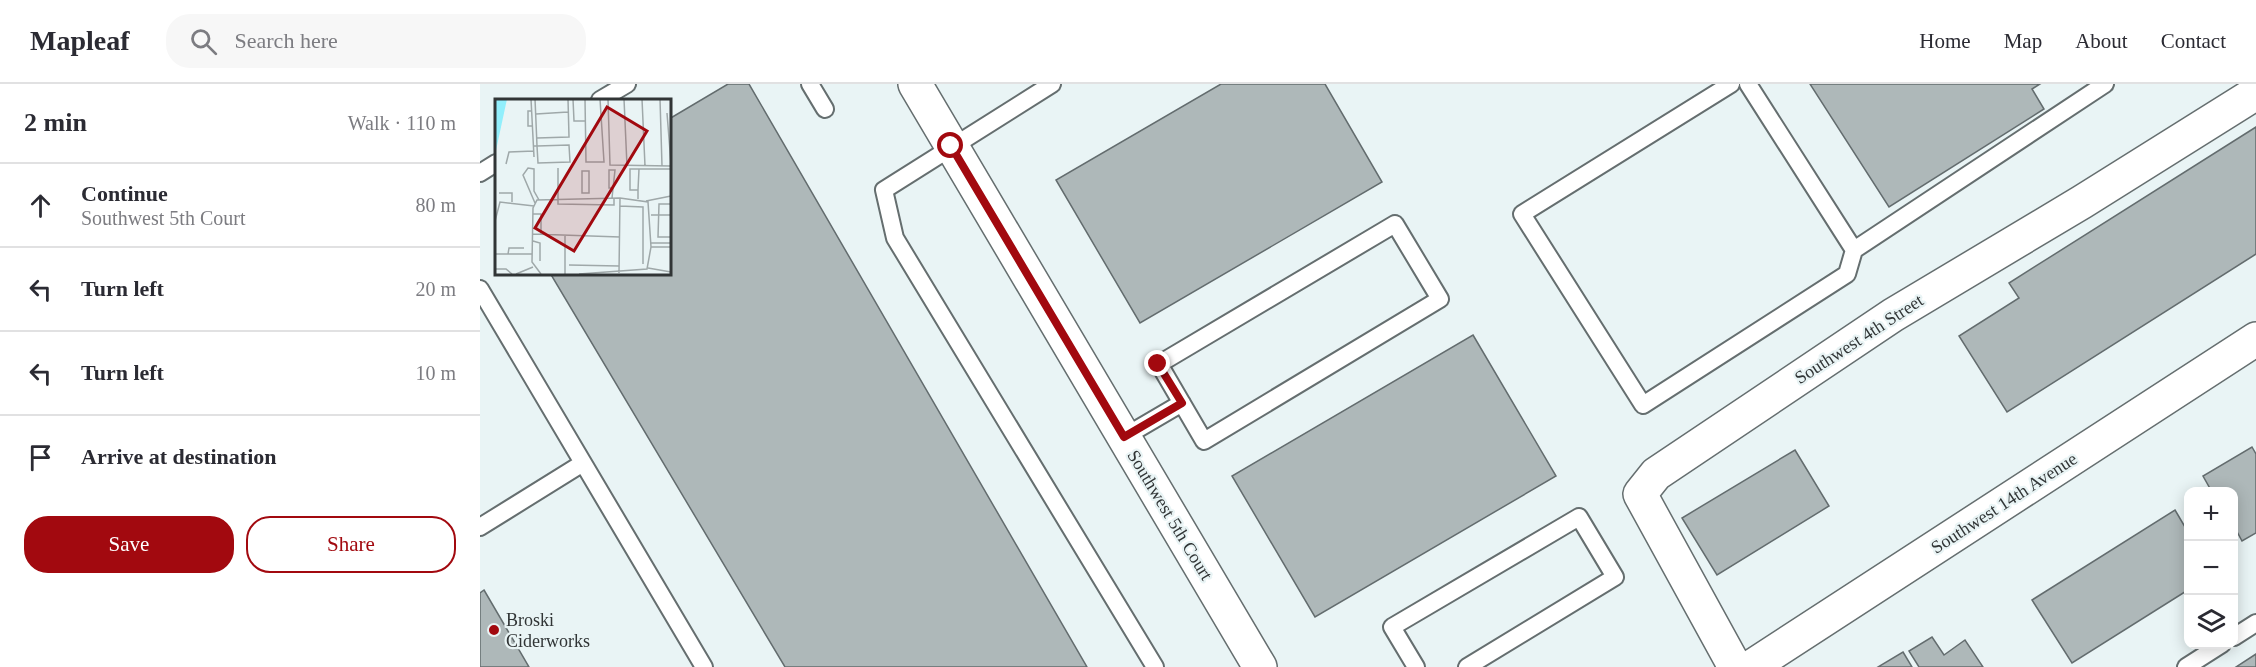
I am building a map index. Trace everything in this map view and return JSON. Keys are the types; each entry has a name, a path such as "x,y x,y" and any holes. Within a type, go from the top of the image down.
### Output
{"street":[{"name":"Southwest 5th Court","path":"915,84 1260,667"},
{"name":"Southwest 4th Street","path":"1735,667 1640,494 1656,474 1893,315 2082,202 2256,93"},
{"name":"Southwest 14th Avenue","path":"1751,667 2256,339"}],"lane":[{"path":"602,99 627,84"},
{"path":"810,84 825,109"},
{"path":"1052,84 884,190 895,238 1155,667"},
{"path":"1731,84 1522,214 1643,405 1847,274 1854,250 2105,84"},
{"path":"1748,84 1854,250"},
{"path":"480,173 495,164"},
{"path":"1395,224 1440,299 1204,441 1182,403 1158,364 1395,224"},
{"path":"480,289 704,667"},
{"path":"1124,437 1182,403"},
{"path":"480,527 583,463"},
{"path":"1410,665 1392,627 1579,517 1615,577 1467,667"},
{"path":"2238,634 2256,623"},
{"path":"2186,667 2215,649"}],"building":[{"path":"728,84 749,84 1087,667 785,667 551,274 670,274 670,118"},
{"path":"1221,84 1325,84 1382,182 1140,323 1056,180"},
{"path":"1810,84 2040,84 2032,89 2044,109 1889,207"},
{"path":"2256,127 2256,254 2007,412 1959,336 2019,298 2009,283"},
{"path":"1473,335 1556,476 1315,617 1232,476"},
{"path":"2252,447 2256,454 2256,533 2242,541 2238,534 2238,487 2209,487 2203,476"},
{"path":"1795,450 1829,506 1717,575 1682,518"},
{"path":"2175,510 2184,525 2184,593 2072,663 2032,600"},
{"name":"Broski Ciderworks","path":"484,590 529,667 480,667 480,593"},
{"path":"1932,637 1944,655 1965,640 1983,667 1919,667 1909,651"},
{"path":"1903,652 1912,667 1878,667"},
{"path":"2256,654 2256,667 2236,667"}],"place":[{"name":"Broski Ciderworks","path":"494,630"}],"route":[{"path":"951,146 1124,437 1182,403 1158,364"}]}
